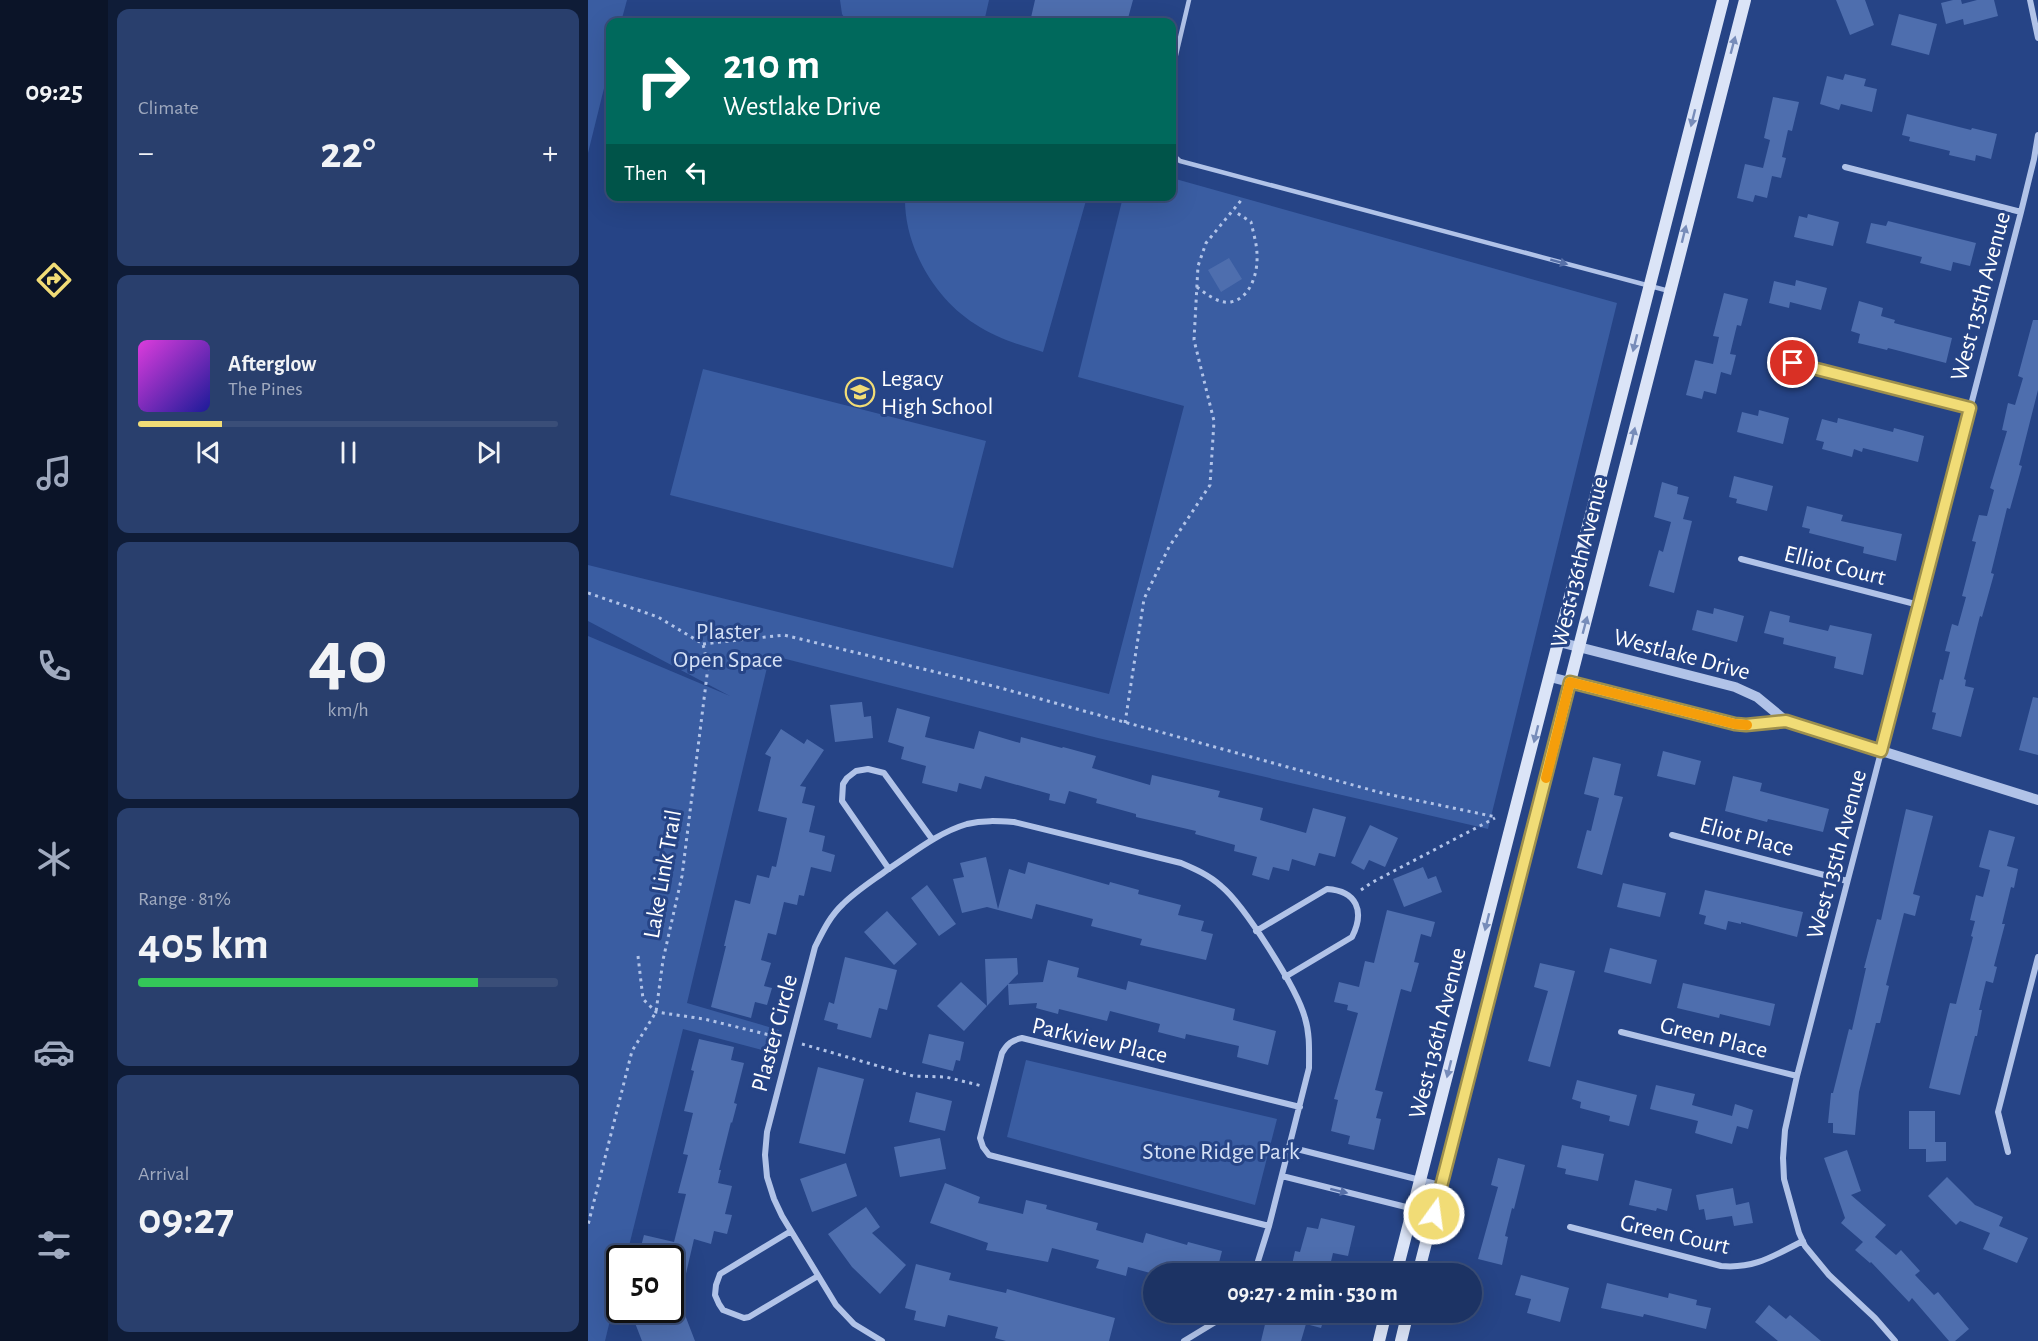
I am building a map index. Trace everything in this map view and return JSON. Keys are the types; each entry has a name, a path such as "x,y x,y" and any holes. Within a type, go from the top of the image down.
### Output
{"main road":[{"name":"West 136th Avenue","path":"1399,1263 1723,0"},
{"name":"West 136th Avenue","path":"1421,1263 1745,0"},
{"path":"1379,1341 1383,1323"},
{"path":"1401,1341 1405,1323"}],"street":[{"path":"2030,0 2038,38"},
{"name":"West 135th Avenue","path":"1895,1341 1875,1318 1829,1275 1803,1241 1784,1179 1785,1130 1847,881 2021,212 2038,135"},
{"path":"1845,167 2021,212"},
{"path":"1793,363 1970,408"},
{"name":"Elliot Court","path":"1741,559 1919,605"},
{"name":"Westlake Drive","path":"1559,642 1742,689 1757,696 1786,721"},
{"name":"Westlake Drive","path":"1550,677 1735,724 1786,721 2038,800"},
{"path":"889,869 842,801 843,784 856,771 868,769 884,774 932,839"},
{"name":"Plaster Circle","path":"882,1341 854,1324 836,1305 791,1231 774,1199 767,1176 766,1144 815,947 829,920 842,904 932,839 969,824 990,821 1014,822 1181,863 1202,872 1238,902 1297,996 1305,1018 1310,1043 1309,1068 1300,1107 1257,1263"},
{"name":"Eliot Place","path":"1672,835 1847,881"},
{"path":"1256,931 1327,890 1345,893 1357,906 1359,917 1352,937 1285,977"},
{"path":"2008,1152 1998,1112 2038,957"},
{"name":"Green Place","path":"1621,1032 1797,1076"},
{"name":"Parkview Place","path":"1269,1226 989,1155 983,1148 981,1138 1002,1053 1006,1045 1022,1038 1300,1107"},
{"path":"1289,1147 1441,1185"},
{"path":"1282,1176 1434,1214"},
{"name":"Green Court","path":"1570,1227 1720,1266 1736,1267 1755,1264 1803,1241"},
{"path":"791,1231 720,1274 715,1295 719,1304 723,1310 732,1315 749,1317 818,1276"},
{"path":"1184,1341 1213,1323"},
{"path":"1196,1334 1200,1341"}],"lane":[{"path":"1176,55 1189,0"},
{"path":"1176,158 1180,161 1669,291"}],"path":[{"path":"1125,723 1144,599 1169,547 1210,485 1214,421 1194,340 1198,266 1206,243 1244,198"},
{"path":"1197,287 1210,298 1231,302 1246,294 1254,277 1257,256 1251,222 1234,211"},
{"path":"588,593 658,617 703,644 784,636 997,687 1382,793 1496,817 1371,883 1351,898"},
{"name":"Lake Link Trail","path":"588,1225 632,1051 656,1012 663,960 683,865 708,667 703,644"}],"green space":[{"path":"588,0 627,0 622,18 606,18 606,80 588,153"},
{"path":"840,0 989,0 985,18 844,18"},
{"name":"Plaster Open Space","path":"1176,179 1617,303 1488,829 1098,738 770,655 687,1003 779,1030 770,1052 683,1029 629,1245 606,1245 606,1323 609,1323 605,1341 588,1341 588,636 730,696 588,621 588,565 1109,694 1184,406 1078,377 1122,201 1176,201"},
{"path":"905,201 1086,201 1043,352 1008,341 983,329 960,313 947,300 924,269 910,234"},
{"path":"703,369 986,441 953,568 670,495"},
{"name":"Stone Ridge Park","path":"1026,1060 1277,1119 1255,1205 1007,1137"}],"building":[{"path":"1035,0 1133,0 1128,18 1031,18"},
{"path":"1836,0 1865,0 1874,25 1850,35"},
{"path":"1961,0 1962,4 1977,0 1994,0 1998,16 1964,25 1963,19 1946,24 1941,3"},
{"path":"1899,14 1937,24 1929,55 1891,45"},
{"path":"1845,74 1866,79 1864,86 1877,89 1872,112 1841,104 1839,110 1820,104 1827,76 1843,80"},
{"path":"1773,97 1799,102 1792,131 1788,130 1782,157 1786,158 1781,178 1772,176 1767,198 1755,195 1753,202 1737,198 1745,164 1763,168 1770,140 1764,138"},
{"path":"1907,114 1997,134 1991,159 1976,155 1975,161 1949,155 1950,151 1909,141 1910,137 1902,135"},
{"path":"1808,214 1839,222 1833,246 1794,237 1799,216 1807,218"},
{"path":"1888,221 1976,243 1970,266 1953,262 1951,271 1920,263 1922,257 1866,243 1871,223 1886,226"},
{"path":"1229,258 1242,279 1221,292 1208,270"},
{"path":"1796,280 1827,288 1821,310 1790,302 1789,308 1769,303 1774,281 1795,286"},
{"path":"1724,293 1748,299 1741,326 1737,325 1730,354 1736,355 1731,375 1721,372 1716,394 1704,391 1702,399 1686,395 1695,360 1713,364 1719,337 1713,336"},
{"path":"1859,301 1883,308 1881,316 1895,320 1894,323 1952,338 1946,363 1858,343 1860,334 1851,331"},
{"path":"2033,320 2038,320 2038,390 2019,465 2022,466 2010,509 2007,508 1991,573 1994,574 1982,617 1980,616 1964,679 1966,680 1965,686 1974,688 1961,737 1932,729 1936,713 1932,712 1940,679 1943,680 1950,652 1945,651 1952,624 1958,626 1966,597 1962,596 1976,542 1972,541 1979,515 1987,516 1994,490 1990,488 2007,431 2002,430 2008,403 2015,405 2023,378 2018,376"},
{"path":"1759,410 1789,418 1783,444 1737,432 1742,412 1758,416"},
{"path":"1838,418 1893,432 1894,428 1924,436 1918,462 1863,448 1862,452 1854,449 1852,457 1822,449 1824,442 1816,440 1822,419 1837,423"},
{"path":"1734,476 1773,486 1767,511 1736,503 1737,499 1729,497"},
{"path":"1662,482 1678,487 1677,494 1689,497 1683,519 1692,521 1674,593 1649,586 1659,550 1663,552 1671,522 1654,517"},
{"path":"1807,506 1843,515 1841,521 1902,534 1896,561 1863,553 1864,547 1809,533 1810,529 1802,527"},
{"path":"1714,608 1744,616 1737,642 1692,630 1697,610 1713,614"},
{"path":"1770,611 1790,616 1789,622 1828,631 1830,625 1872,634 1863,675 1834,668 1836,657 1783,644 1784,638 1764,633"},
{"path":"2033,697 2038,698 2038,755 2019,750"},
{"path":"862,702 864,717 871,716 873,738 835,742 830,705"},
{"path":"897,708 930,717 925,737 974,749 979,731 1020,743 1021,737 1063,747 1096,756 1092,768 1150,785 1152,775 1220,791 1218,797 1263,808 1260,820 1306,833 1313,808 1346,817 1335,857 1319,853 1315,866 1292,859 1289,871 1273,867 1269,880 1252,875 1257,857 1234,851 1235,845 1195,834 1196,831 1136,817 1136,814 1096,803 1097,799 1069,791 1065,804 1049,800 1050,794 985,776 981,789 959,783 957,792 922,783 926,766 901,759 904,747 888,742"},
{"path":"781,729 804,744 807,739 824,750 800,786 806,787 802,803 815,806 809,832 825,836 822,851 835,855 831,872 811,867 804,896 799,895 797,905 784,902 776,935 768,933 761,960 771,963 764,986 772,988 767,1005 755,1002 751,1018 711,1007 735,900 750,904 757,875 769,878 772,866 776,867 787,818 758,811 771,757 765,754"},
{"path":"1663,751 1701,761 1695,785 1657,776"},
{"path":"1593,757 1621,764 1614,795 1623,797 1602,875 1577,868 1587,830 1591,831 1599,798 1584,794"},
{"path":"1733,776 1762,783 1760,791 1829,809 1823,832 1768,819 1767,822 1725,811"},
{"path":"1906,809 1933,816 1913,894 1920,896 1915,916 1904,913 1886,985 1889,986 1880,1023 1876,1023 1859,1092 1855,1135 1833,1133 1833,1123 1828,1123 1831,1093 1833,1093 1849,1029 1852,1030 1866,968 1864,968 1877,919 1881,920"},
{"path":"1370,825 1398,838 1385,867 1369,860 1364,870 1351,863"},
{"path":"1989,830 2015,837 2007,866 2018,869 2002,924 2005,924 1994,966 1997,967 1993,983 1986,981 1979,1010 1982,1010 1977,1036 1975,1036 1960,1095 1929,1088 1950,1003 1956,1004 1973,937 1971,936 1975,921 1970,920 1976,895 1983,897 1990,870 1979,867"},
{"path":"986,857 998,909 1009,869 1025,874 1028,862 1109,885 1110,882 1139,890 1138,894 1181,905 1178,915 1204,921 1201,931 1213,934 1206,960 1140,945 1142,939 1091,926 1093,919 1036,904 1032,919 987,907 962,913 953,879 964,877 960,863"},
{"path":"1423,867 1428,879 1436,876 1442,892 1404,907 1393,879"},
{"path":"1623,883 1666,893 1660,917 1617,907"},
{"path":"927,885 956,924 939,936 911,898"},
{"path":"1705,890 1803,912 1797,937 1741,922 1741,924 1728,921 1726,930 1704,924 1706,916 1699,914"},
{"path":"1387,910 1435,922 1431,937 1421,934 1414,962 1419,963 1411,992 1401,989 1375,1090 1383,1092 1376,1118 1381,1119 1374,1150 1348,1144 1350,1136 1331,1131 1338,1100 1334,1099 1358,1013 1347,1010 1348,1005 1334,1002 1339,982 1359,987 1365,961 1374,963"},
{"path":"887,911 917,944 894,965 864,932"},
{"path":"1610,948 1657,960 1651,984 1604,972"},
{"path":"845,957 897,970 887,1010 879,1008 871,1038 837,1029 838,1024 824,1020 829,1002 834,1004"},
{"path":"1017,958 1018,974 987,1006 985,959"},
{"path":"1048,960 1079,968 1077,977 1126,990 1128,981 1235,1009 1233,1020 1276,1031 1268,1065 1237,1057 1239,1046 1186,1034 1185,1039 1158,1032 1160,1024 1110,1011 1107,1021 1059,1009 1058,1014 1036,1008 1037,1003 1009,1005 1008,984 1043,982"},
{"path":"1540,963 1575,971 1550,1067 1528,1061 1548,991 1534,987"},
{"path":"961,982 987,1006 964,1031 937,1006"},
{"path":"1683,983 1775,1004 1770,1026 1720,1014 1719,1018 1677,1008"},
{"path":"929,1034 964,1042 960,1061 956,1060 953,1071 922,1063"},
{"path":"699,1039 734,1047 731,1060 744,1063 734,1103 737,1104 719,1170 721,1170 718,1183 732,1186 725,1214 732,1215 727,1234 714,1231 711,1244 694,1239 685,1278 684,1245 641,1245 644,1235 674,1242 686,1194 678,1193 688,1155 683,1154 693,1113 684,1111 694,1071 691,1070"},
{"path":"818,1067 864,1079 845,1154 799,1143"},
{"path":"1577,1080 1637,1095 1629,1126 1609,1121 1610,1116 1580,1108 1581,1102 1572,1099"},
{"path":"1656,1085 1695,1094 1692,1105 1732,1116 1735,1104 1753,1110 1748,1129 1737,1126 1732,1144 1695,1133 1698,1121 1650,1109"},
{"path":"916,1092 952,1101 945,1131 909,1122"},
{"path":"1909,1111 1935,1111 1935,1142 1946,1142 1946,1161 1926,1162 1926,1149 1909,1149"},
{"path":"940,1138 946,1169 900,1177 894,1147"},
{"path":"1562,1145 1604,1154 1598,1181 1565,1174 1566,1169 1557,1167"},
{"path":"1847,1150 1861,1191 1851,1195 1886,1225 1875,1237 1896,1255 1901,1250 1920,1271 1915,1275 1934,1295 1938,1292 1969,1329 1955,1341 1949,1341 1912,1298 1909,1302 1871,1262 1855,1250 1863,1242 1841,1223 1845,1218 1824,1158"},
{"path":"1498,1158 1525,1165 1505,1236 1508,1237 1502,1265 1478,1259 1498,1187 1491,1185"},
{"path":"846,1163 857,1196 812,1212 800,1179"},
{"path":"1947,1177 1975,1205 2003,1217 1999,1226 2028,1238 2017,1263 1983,1249 1990,1233 1960,1221 1956,1225 1928,1196"},
{"path":"1635,1180 1672,1189 1667,1211 1629,1205"},
{"path":"945,1183 980,1197 978,1203 1023,1214 1026,1200 1047,1205 1046,1209 1098,1223 1096,1230 1143,1243 1146,1233 1187,1245 1188,1242 1222,1251 1219,1263 1143,1263 1143,1271 1128,1267 1126,1276 1096,1268 1099,1260 1052,1248 1048,1262 986,1250 988,1243 930,1223"},
{"path":"1733,1188 1736,1205 1749,1202 1753,1223 1734,1226 1732,1216 1706,1220 1704,1209 1699,1210 1696,1195"},
{"path":"866,1207 880,1227 872,1233 906,1265 880,1294 852,1267 828,1234"},
{"path":"1321,1218 1355,1226 1348,1256 1333,1253 1331,1263 1292,1263 1295,1251 1300,1252 1307,1227 1318,1229"},
{"path":"916,1264 951,1273 949,1280 1006,1293 1007,1289 1115,1318 1109,1341 1006,1341 995,1338 998,1327 948,1315 945,1327 914,1320 916,1311 905,1308"},
{"path":"1521,1275 1569,1288 1560,1322 1527,1313 1531,1299 1515,1295"},
{"path":"1607,1283 1668,1298 1669,1293 1697,1300 1696,1305 1711,1308 1706,1329 1644,1314 1643,1317 1601,1308"},
{"path":"1769,1305 1786,1319 1790,1315 1821,1341 1778,1341 1755,1322"},
{"path":"684,1312 695,1341 642,1341 635,1323 684,1323"},
{"path":"1265,1323 1323,1323 1321,1328 1306,1324 1301,1341 1261,1341"}],"slow traffic":[{"path":"1546,778 1570,682 1735,724 1747,725"}],"place":[{"name":"Legacy High School","path":"860,392"}],"route":[{"path":"1434,1214 1570,682 1735,724 1786,721 1881,751 1970,408 1793,363"}]}
